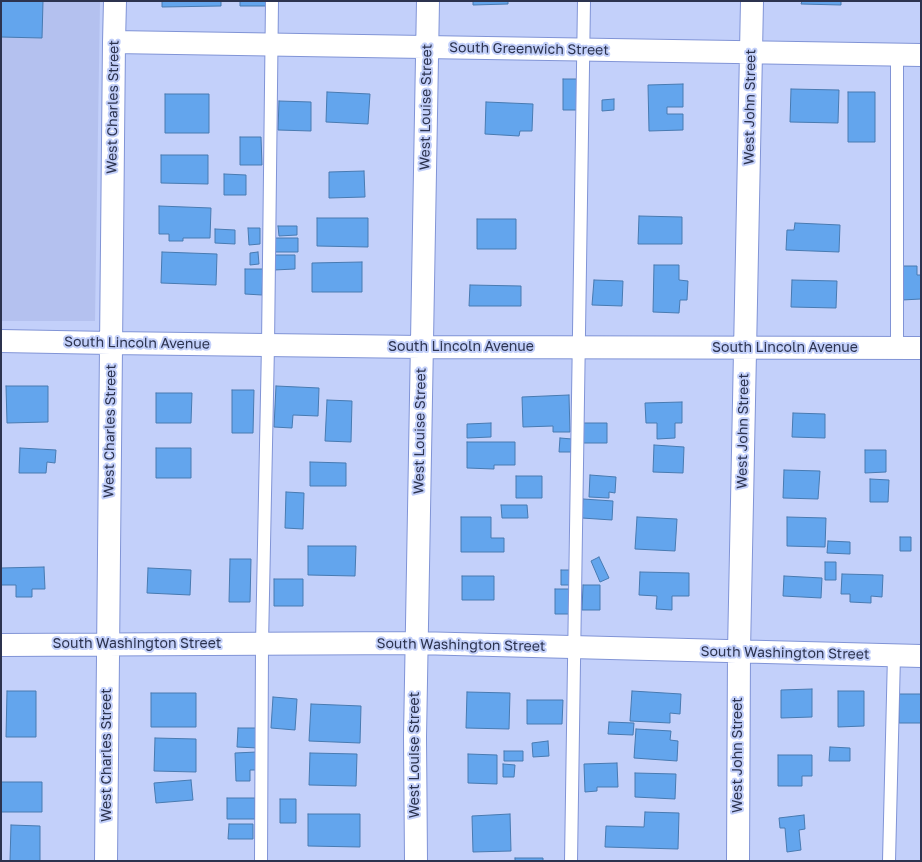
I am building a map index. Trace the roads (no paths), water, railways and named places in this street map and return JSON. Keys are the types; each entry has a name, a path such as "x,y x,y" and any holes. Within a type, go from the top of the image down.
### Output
{"street":[{"name":"West Charles Street","path":"106,861 115,1"},
{"name":"West Louise Street","path":"416,861 416,643 428,1"},
{"name":"West John Street","path":"738,861 738,652 752,1"},
{"name":"South Greenwich Street","path":"114,42 921,55"},
{"name":"South Lincoln Avenue","path":"1,341 268,345 921,348"},
{"name":"South Washington Street","path":"1,645 416,643 921,656"}],"lane":[{"path":"261,861 262,644 268,345 272,1"},
{"path":"570,861 584,1"},
{"path":"897,55 897,348"},
{"path":"889,861 894,655"}]}
